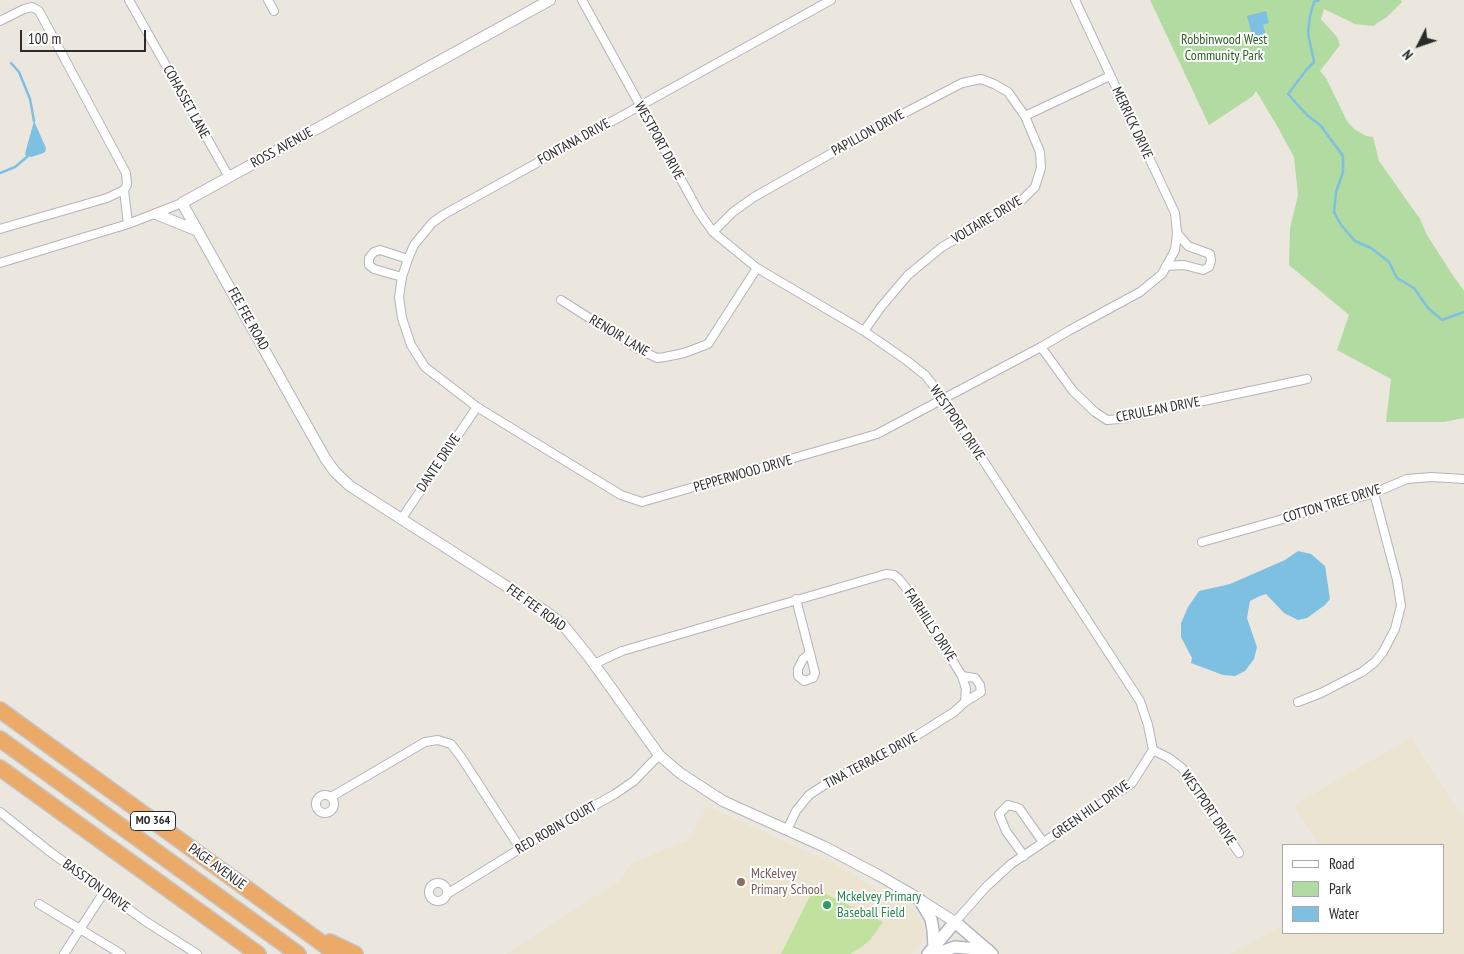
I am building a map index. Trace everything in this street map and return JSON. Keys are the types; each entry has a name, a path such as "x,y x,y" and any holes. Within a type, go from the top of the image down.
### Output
{"highway":[{"name":"PAGE AVENUE","path":"0,710 337,954"},
{"name":"PAGE AVENUE","path":"0,739 298,954"},
{"path":"0,768 258,954"},
{"path":"306,931 355,954"}],"main road":[{"path":"919,899 931,919 933,930 932,952"},
{"path":"932,952 955,922"},
{"name":"FEE FEE ROAD","path":"955,922 990,952"},
{"path":"932,952 955,947 990,952"}],"street":[{"name":"COHASSET LANE","path":"129,0 229,177"},
{"path":"268,0 274,11"},
{"name":"ROSS AVENUE","path":"0,263 128,224 182,203 550,0"},
{"name":"WESTPORT DRIVE","path":"582,0 699,212 713,232 757,268 864,331 925,375 1140,701 1148,725 1153,750 1169,758 1182,768 1239,853"},
{"name":"FONTANA DRIVE","path":"408,259 414,245 423,232 443,215 831,0"},
{"name":"MERRICK DRIVE","path":"1075,0 1175,213 1177,233 1175,250"},
{"path":"0,21 24,8 32,7 39,11 126,173 127,185 124,190 107,198 0,229"},
{"path":"1025,116 1110,76"},
{"name":"PAPILLON DRIVE","path":"713,232 733,212 754,197 889,121 962,83 981,79 994,84 1008,92 1025,116"},
{"name":"VOLTAIRE DRIVE","path":"864,331 908,274 942,247 1021,201 1035,187 1040,168 1040,152 1025,116"},
{"path":"124,190 128,224"},
{"name":"FEE FEE ROAD","path":"182,203 326,458 335,472 350,486 545,611 564,626 594,664 659,755 680,773 723,801 825,847 919,899 955,922"},
{"path":"156,214 198,231"},
{"path":"1166,266 1184,265 1203,270 1210,267 1212,261 1210,254 1188,246 1177,233"},
{"path":"402,277 374,269 369,265 369,258 374,252 380,250 408,259"},
{"name":"PEPPERWOOD DRIVE","path":"408,259 402,277 399,297 402,318 411,345 430,372 477,407 621,496 642,502 877,434 1140,292 1162,274 1175,250"},
{"name":"RENOIR LANE","path":"561,300 638,350 656,358 665,357 708,344 757,268"},
{"name":"CERULEAN DRIVE","path":"1041,347 1073,391 1095,412 1107,420 1307,379"},
{"name":"DANTE DRIVE","path":"402,518 477,407"},
{"name":"COTTON TREE DRIVE","path":"1202,542 1374,493 1407,479 1431,477 1464,479"},
{"path":"1298,702 1362,672 1375,662 1383,652 1396,629 1401,606 1395,572 1374,493"},
{"name":"FAIRHILLS DRIVE","path":"594,664 622,651 886,574 894,575 906,587 962,676 966,689 965,702"},
{"path":"796,600 810,654"},
{"name":"TINA TERRACE DRIVE","path":"787,830 796,811 809,795 835,778 892,751 954,712 981,692 980,685 975,678 962,676"},
{"path":"331,797 425,742 438,740 451,744 461,756 520,848"},
{"name":"GREEN HILL DRIVE","path":"955,922 1011,864 1132,783 1153,750"},
{"name":"RED ROBIN COURT","path":"447,894 520,848 614,795 634,781 659,755"},
{"name":"GREEN HILL DRIVE","path":"1024,856 1006,831 999,814 1008,805 1019,808 1043,842"},
{"name":"BASSTON DRIVE","path":"0,812 104,892 172,940 197,954"},
{"path":"64,954 104,892"},
{"path":"39,904 121,954"}],"shaded area":[{"path":"1411,738 1464,820 1464,954 1230,954 1282,927 1282,934 1444,934 1444,844 1318,844 1294,805"},
{"name":"McKelvey Primary School","path":"707,806 830,861 909,907 920,919 924,930 922,942 911,954 506,954 621,880 632,863 689,840"}],"green space":[{"name":"Robbinwood West Community Park","path":"1150,0 1401,0 1402,2 1387,17 1373,26 1355,24 1324,9 1321,19 1337,37 1340,45 1320,71 1326,78 1347,121 1354,129 1366,136 1373,137 1379,161 1420,219 1427,235 1464,291 1464,418 1444,422 1386,422 1391,379 1337,350 1349,315 1289,265 1290,228 1298,195 1294,157 1276,124 1256,91 1253,96 1209,125"},
{"name":"Mckelvey Primary Baseball Field","path":"814,888 883,922 870,940 850,954 781,954"}],"water":[{"path":"1266,11 1269,23 1263,25 1268,41 1254,44 1247,16"},
{"path":"34,121 46,148 45,152 31,157 25,155"},
{"path":"1298,551 1311,554 1325,566 1330,599 1325,605 1307,618 1298,620 1284,613 1266,594 1260,596 1250,601 1247,618 1257,647 1254,659 1245,671 1235,676 1223,675 1191,663 1192,658 1181,637 1181,623 1188,607 1199,591 1230,584 1285,560"}],"waterway":[{"path":"1319,0 1314,2 1308,33 1314,62 1288,94 1307,115 1321,126 1343,156 1343,172 1336,192 1334,212 1341,225 1355,241 1371,248 1389,262 1397,278 1414,288 1428,308 1442,320 1464,312"},
{"path":"11,63 19,72 30,99 34,121"},
{"path":"0,173 15,167 28,156"}],"place":[{"name":"McKelvey Primary School","path":"741,882"},
{"name":"Mckelvey Primary Baseball Field","path":"827,905"}]}
